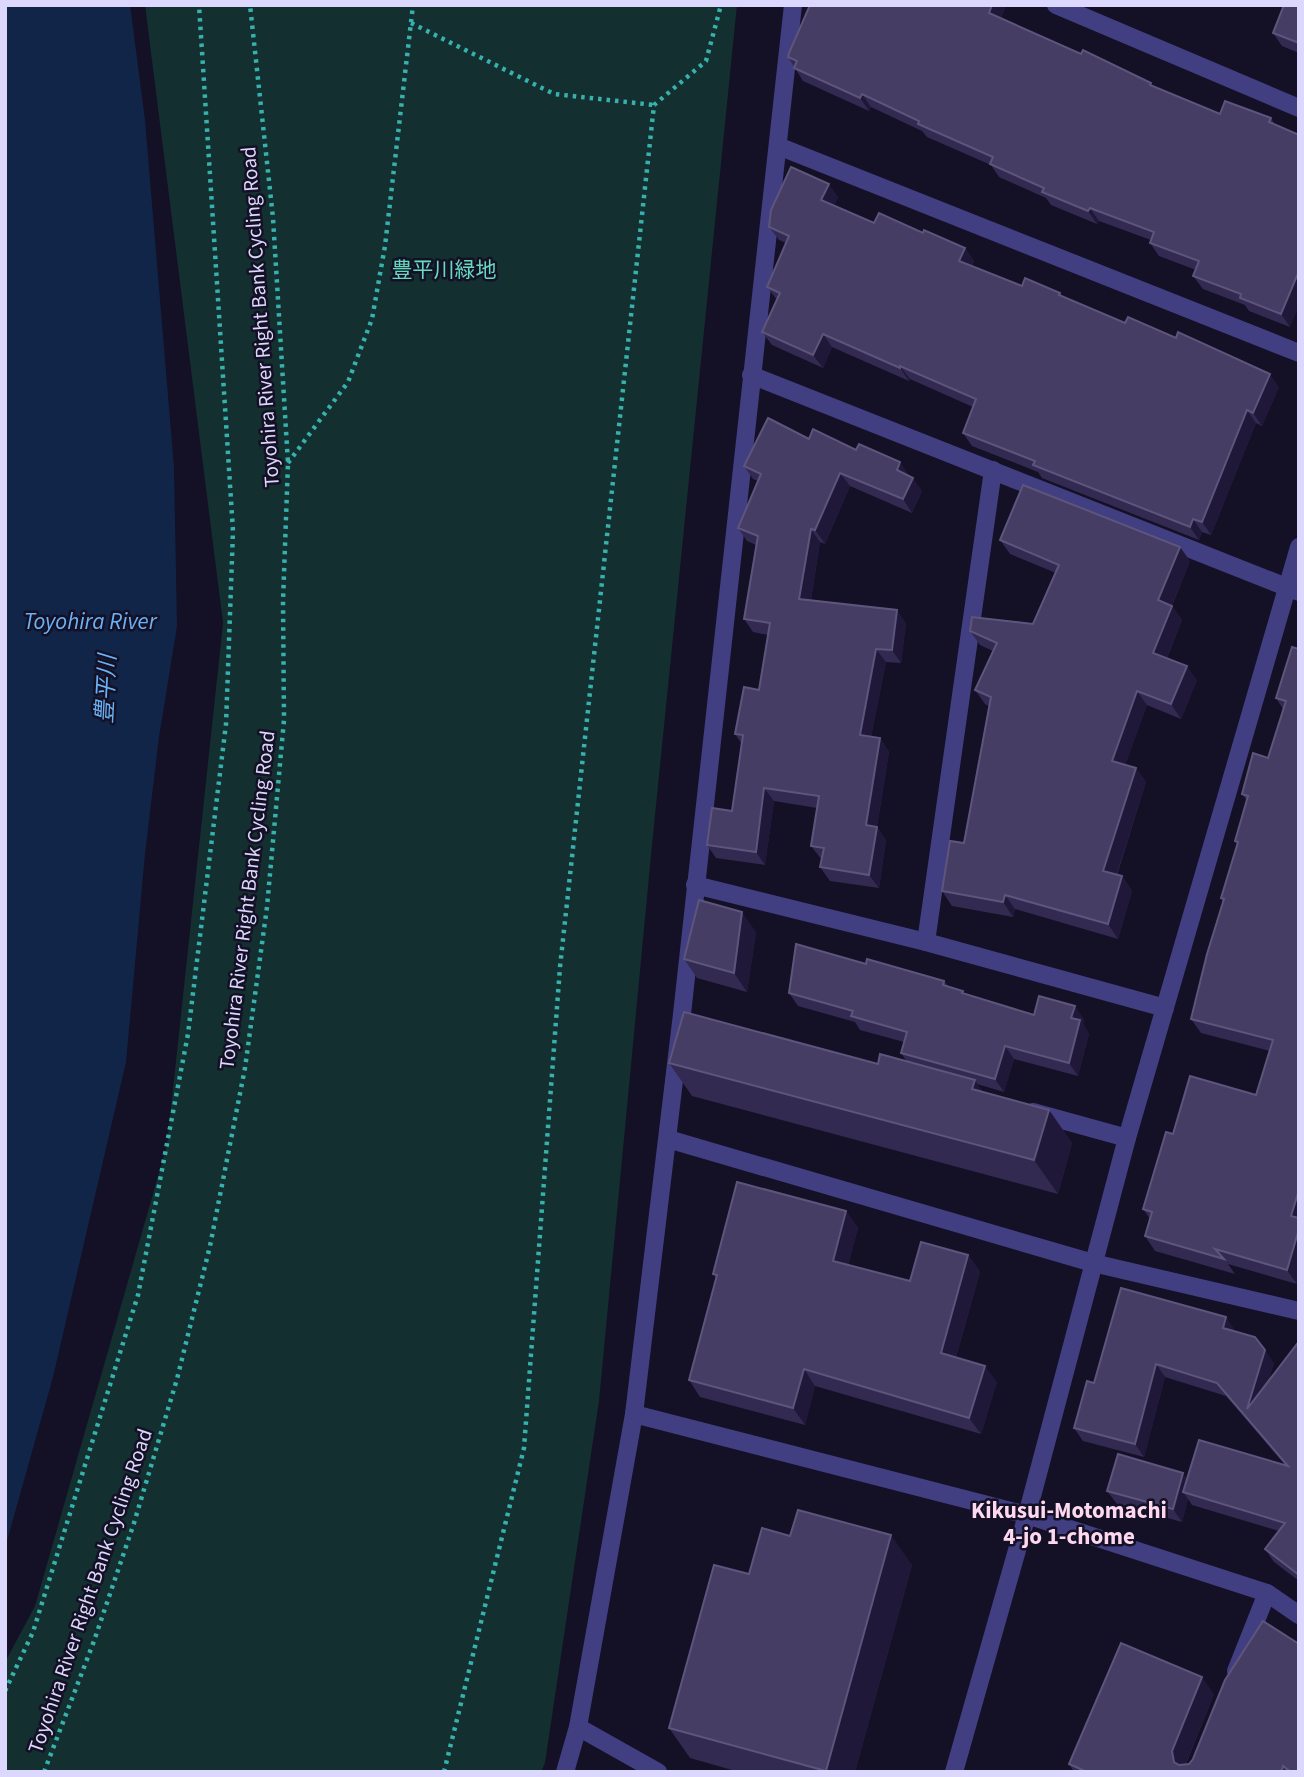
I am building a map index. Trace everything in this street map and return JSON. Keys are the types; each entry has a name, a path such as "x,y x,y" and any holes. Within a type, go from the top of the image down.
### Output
{"street":[{"path":"565,1772 578,1727 634,1414 668,1139 689,1016 695,885 793,5"},
{"path":"1055,5 1299,107"},
{"path":"778,146 1299,353"},
{"path":"751,375 1293,589"},
{"path":"926,942 993,470"},
{"path":"954,1772 1027,1515 1127,1138 1293,589 1299,547"},
{"path":"695,885 926,942 1165,1008"},
{"path":"1023,1109 1127,1138"},
{"path":"668,1139 1093,1264 1299,1311"},
{"path":"634,1414 1027,1515 1267,1593 1299,1615"},
{"path":"1231,1683 1267,1593"},
{"path":"578,1727 658,1772"}],"path":[{"path":"5,1691 33,1632 138,1295 188,1034 226,724 233,531 199,5"},
{"name":"Toyohira River Right Bank Cycling Road","path":"44,1772 94,1641 130,1536 177,1380 210,1246 245,1068 267,907 284,720 283,601 288,463 274,218 250,5"},
{"path":"288,463 348,382 373,319 386,246 414,5"},
{"path":"444,1772 524,1448 560,967 654,105 706,61 721,5"},
{"path":"411,23 554,94 654,105"}],"green space":[{"name":"豊平川緑地","path":"145,5 737,5 599,1401 545,1763 541,1772 5,1772 5,1662 35,1606 167,1145 223,623"}],"water":[{"name":"Toyohira River","path":"5,5 130,5 145,120 174,467 177,626 159,737 145,854 126,1062 53,1377 5,1548"}],"building":[{"path":"810,5 992,5 989,13 1081,54 1083,50 1151,83 1150,85 1220,114 1225,101 1271,118 1269,122 1299,135 1299,271 1281,314 1240,298 1241,294 1193,276 1199,261 1150,243 1154,232 1090,208 1088,211 1042,192 1044,188 990,164 993,157 918,124 919,121 862,94 860,98 794,68 797,61 788,57 789,53"},
{"path":"1284,5 1299,5 1299,43 1273,33"},
{"path":"791,167 829,184 821,200 874,223 879,213 965,248 959,261 1022,286 1025,278 1125,323 1128,317 1176,338 1178,332 1270,374 1253,413 1247,410 1202,522 1193,519 1190,527 1033,465 1035,461 963,433 976,399 900,366 823,334 813,355 762,332 780,293 767,287 789,236 769,227 771,210"},
{"path":"768,418 809,439 813,429 856,450 859,444 900,462 897,470 913,478 903,499 840,473 815,530 811,529 799,599 897,610 892,650 876,649 860,735 880,738 866,825 877,827 869,875 820,867 824,848 811,846 819,796 764,788 756,852 707,845 712,808 732,811 743,735 735,734 744,687 759,690 770,623 744,619 758,536 738,528 761,474 744,466"},
{"path":"1023,485 1180,547 1158,600 1172,606 1153,653 1187,666 1171,704 1137,691 1112,761 1136,768 1103,871 1122,876 1108,924 1005,895 1003,902 942,891 950,841 964,843 991,697 975,690 997,643 970,631 972,617 1033,624 1059,565 1000,540"},
{"path":"1292,647 1299,649 1299,1190 1291,1216 1299,1218 1299,1229 1287,1270 1215,1249 1224,1259 1145,1236 1152,1212 1143,1209 1166,1132 1173,1134 1190,1076 1256,1095 1273,1040 1191,1019 1238,842 1235,841 1248,796 1242,794 1253,753 1268,758 1286,701 1276,698"},
{"path":"699,900 742,912 734,973 684,959"},
{"path":"796,944 866,964 867,959 944,981 943,985 963,991 962,993 1034,1015 1039,996 1075,1006 1071,1018 1080,1020 1069,1063 1005,1046 995,1079 901,1053 907,1032 851,1016 853,1011 789,993"},
{"path":"684,1012 878,1064 880,1054 975,1080 972,1089 1049,1110 1034,1160 669,1063"},
{"path":"737,1182 846,1211 833,1261 910,1281 921,1242 968,1255 941,1353 985,1366 969,1418 804,1369 793,1408 689,1380 717,1275 713,1274"},
{"path":"1121,1288 1226,1317 1223,1328 1255,1337 1265,1350 1247,1409 1297,1344 1299,1347 1299,1575 1265,1549 1285,1523 1183,1492 1199,1440 1288,1466 1217,1383 1156,1364 1135,1444 1074,1428 1087,1381 1094,1383"},
{"path":"1118,1454 1183,1473 1173,1509 1107,1491"},
{"path":"798,1510 891,1535 826,1771 669,1728 714,1565 749,1574 762,1528 790,1536"},
{"path":"1263,1621 1299,1644 1299,1772 1291,1772 1283,1766 1281,1772 1087,1772 1069,1764 1121,1643 1202,1677 1172,1751 1174,1762 1179,1765 1189,1764 1225,1680"}],"district":[{"name":"Kikusui-Motomachi 4-jo 1-chome","path":"1069,1523"}],"water label":[{"name":"豊平川","path":"106,689"}]}
